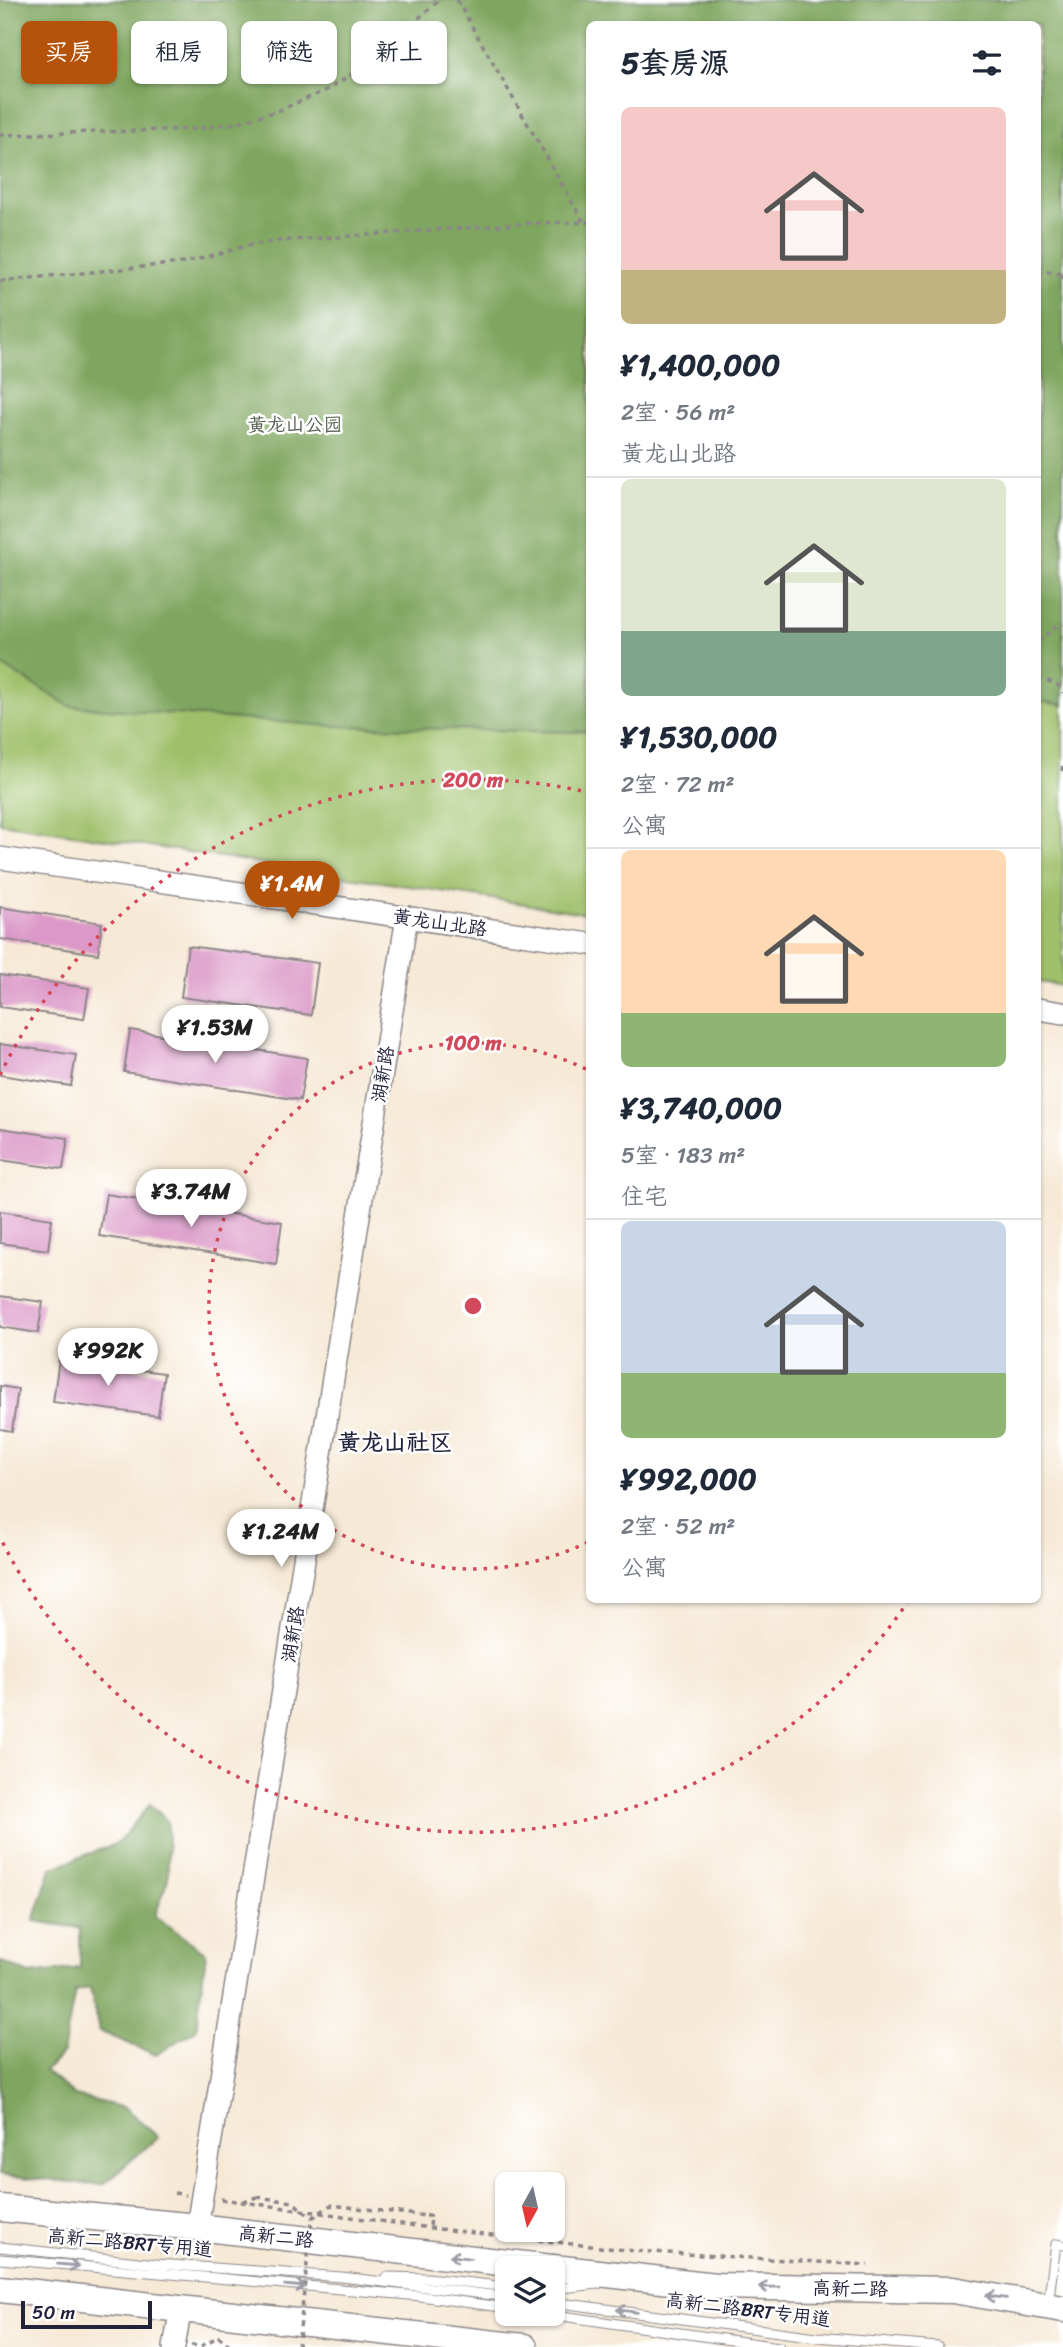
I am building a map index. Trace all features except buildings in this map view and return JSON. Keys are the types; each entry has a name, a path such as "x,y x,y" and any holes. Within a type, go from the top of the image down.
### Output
{"main road":[{"name":"高新二路","path":"0,2208 197,2227 495,2261"},
{"name":"高新二路","path":"565,2270 716,2286 953,2290 1055,2307"},
{"path":"0,2289 524,2347"}],"street":[{"name":"黄龙山北路","path":"0,858 586,943"},
{"name":"湖新路","path":"197,2227 407,917"},
{"path":"1041,1009 1063,1013"},
{"path":"174,2347 181,2308"}],"lane":[{"path":"1055,2307 1056,2244 1063,2245"},
{"name":"高新二路BRT专用道","path":"0,2247 157,2264 342,2277 495,2295"},
{"name":"高新二路BRT专用道","path":"0,2259 420,2296 495,2306"},
{"path":"342,2277 427,2278 495,2286"},
{"path":"565,2288 641,2279"},
{"name":"高新二路BRT专用道","path":"565,2304 817,2337 938,2347"},
{"name":"高新二路BRT专用道","path":"565,2316 779,2347"},
{"path":"727,2339 757,2347"}],"path":[{"path":"0,135 194,129 236,123 280,110 330,89 367,64 439,0"},
{"path":"457,0 583,221"},
{"path":"0,281 183,262 250,245 586,221"},
{"path":"1041,269 1062,274 1063,281"},
{"path":"1041,639 1055,627 1063,624"},
{"path":"1041,677 1059,686 1063,693"},
{"path":"1062,771 1063,762"},
{"path":"312,2218 293,2202 257,2197 241,2202 430,2228 635,2251 871,2265"},
{"path":"298,2347 312,2218 331,2205 431,2216 430,2228"},
{"path":"218,2336 232,2347"}],"green space":[{"name":"黄龙山公园","path":"0,0 1063,0 1063,986 1041,982 1041,21 586,21 586,913 0,823"},
{"name":"黄龙山公园","path":"0,0 1063,0 1063,705 1041,701 1041,21 586,21 586,731 331,726 69,706 0,664"},
{"path":"150,1804 168,1822 168,1879 155,1916 206,1953 196,2030 156,2055 99,2031 90,1988 75,1991 63,2053 45,2071 75,2096 125,2108 158,2137 103,2185 0,2175 0,1961 30,1974 80,1968 80,1928 34,1921 51,1868 118,1843"}],"district":[{"name":"黄龙山社区","path":"395,1442"}]}
